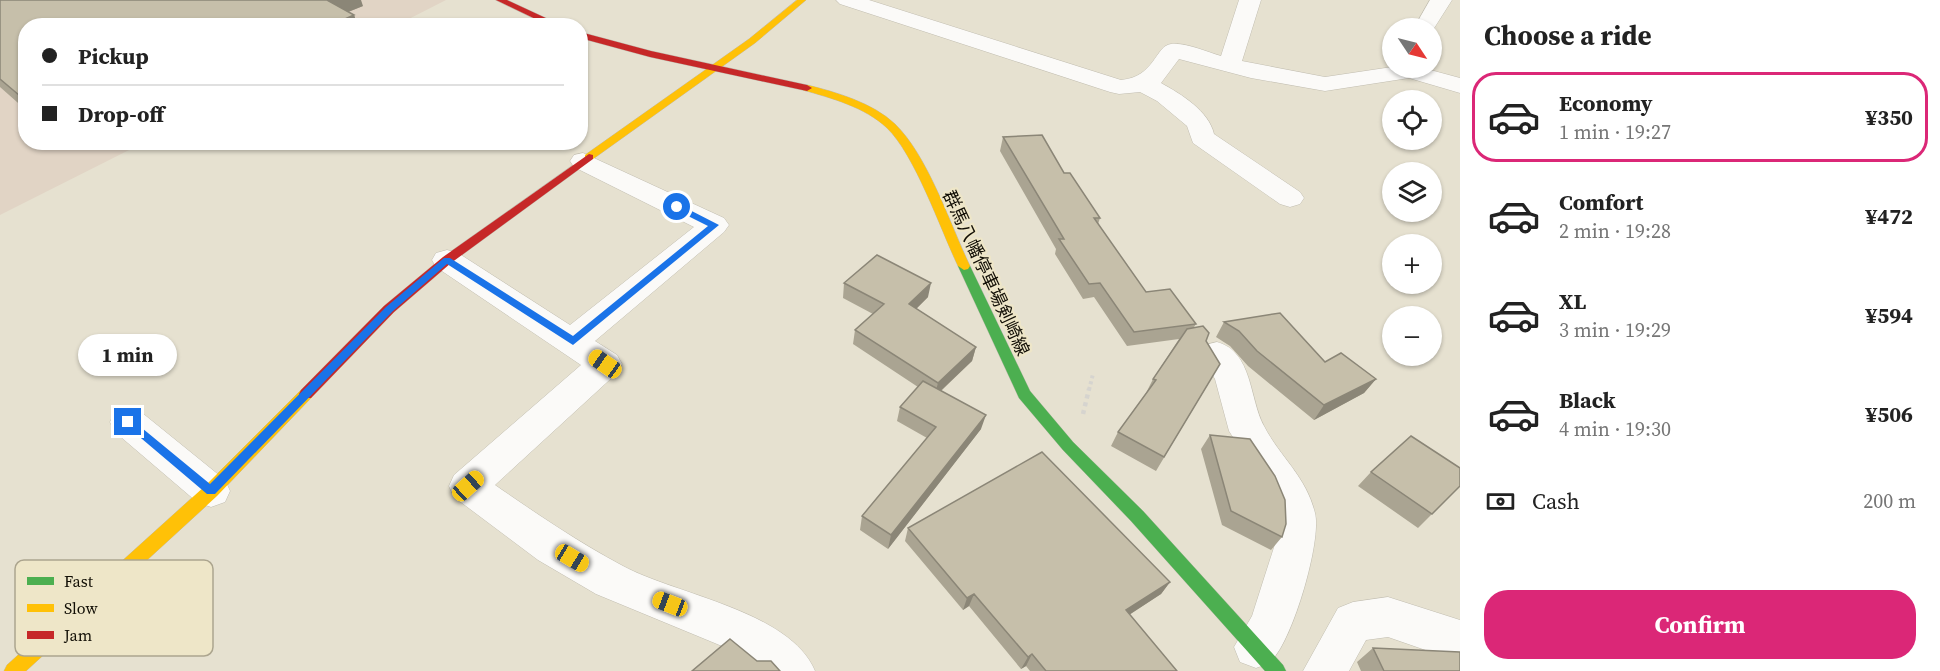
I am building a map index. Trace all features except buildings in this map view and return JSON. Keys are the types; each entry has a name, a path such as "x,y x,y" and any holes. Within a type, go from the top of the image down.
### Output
{"main road":[{"path":"500,0 541,18"},
{"path":"137,560 211,491 389,309 447,260 770,29 802,0"},
{"name":"群馬八幡停車場剣崎線","path":"588,38 713,69 815,89 843,99 891,126 912,155 1003,354 1024,394 1068,446 1137,516 1267,659"},
{"path":"20,668 33,656"}],"street":[{"path":"847,0 1119,87 1144,84 1155,78 1173,50 1325,84 1382,74"},
{"path":"902,18 924,0"},
{"path":"1230,64 1250,0"},
{"path":"1431,18 1441,0"},
{"path":"1436,78 1460,86"},
{"path":"1144,84 1166,96 1199,123 1202,138 1290,198"},
{"path":"573,341 714,225 583,161"},
{"path":"447,260 605,364 468,486 552,547 611,581 749,636 793,671"},
{"path":"1217,354 1232,377 1247,431 1284,482 1296,513 1297,538 1270,626 1267,659"},
{"path":"128,422 211,491"},
{"path":"1325,671 1353,622 1388,617 1460,641"}],"path":[{"path":"1086,408 1093,374"}],"shaded area":[{"path":"0,0 446,0 411,18 18,18 18,150 129,150 0,215"}],"traffic: fast":[{"path":"964,266 1024,394 1068,446 1137,516 1277,671"}],"traffic: slow":[{"path":"589,157 752,41 802,0"},
{"path":"807,88 863,108 891,126 911,153 921,172 964,266"},
{"path":"135,560 211,491 306,394"},
{"path":"13,671 30,656"}],"traffic: jam":[{"path":"500,0 541,18"},
{"path":"588,37 650,54 807,88"},
{"path":"306,394 389,309 447,260 589,157"}],"route":[{"path":"128,422 211,491 389,309 447,260 573,341 714,225 677,207"}]}
